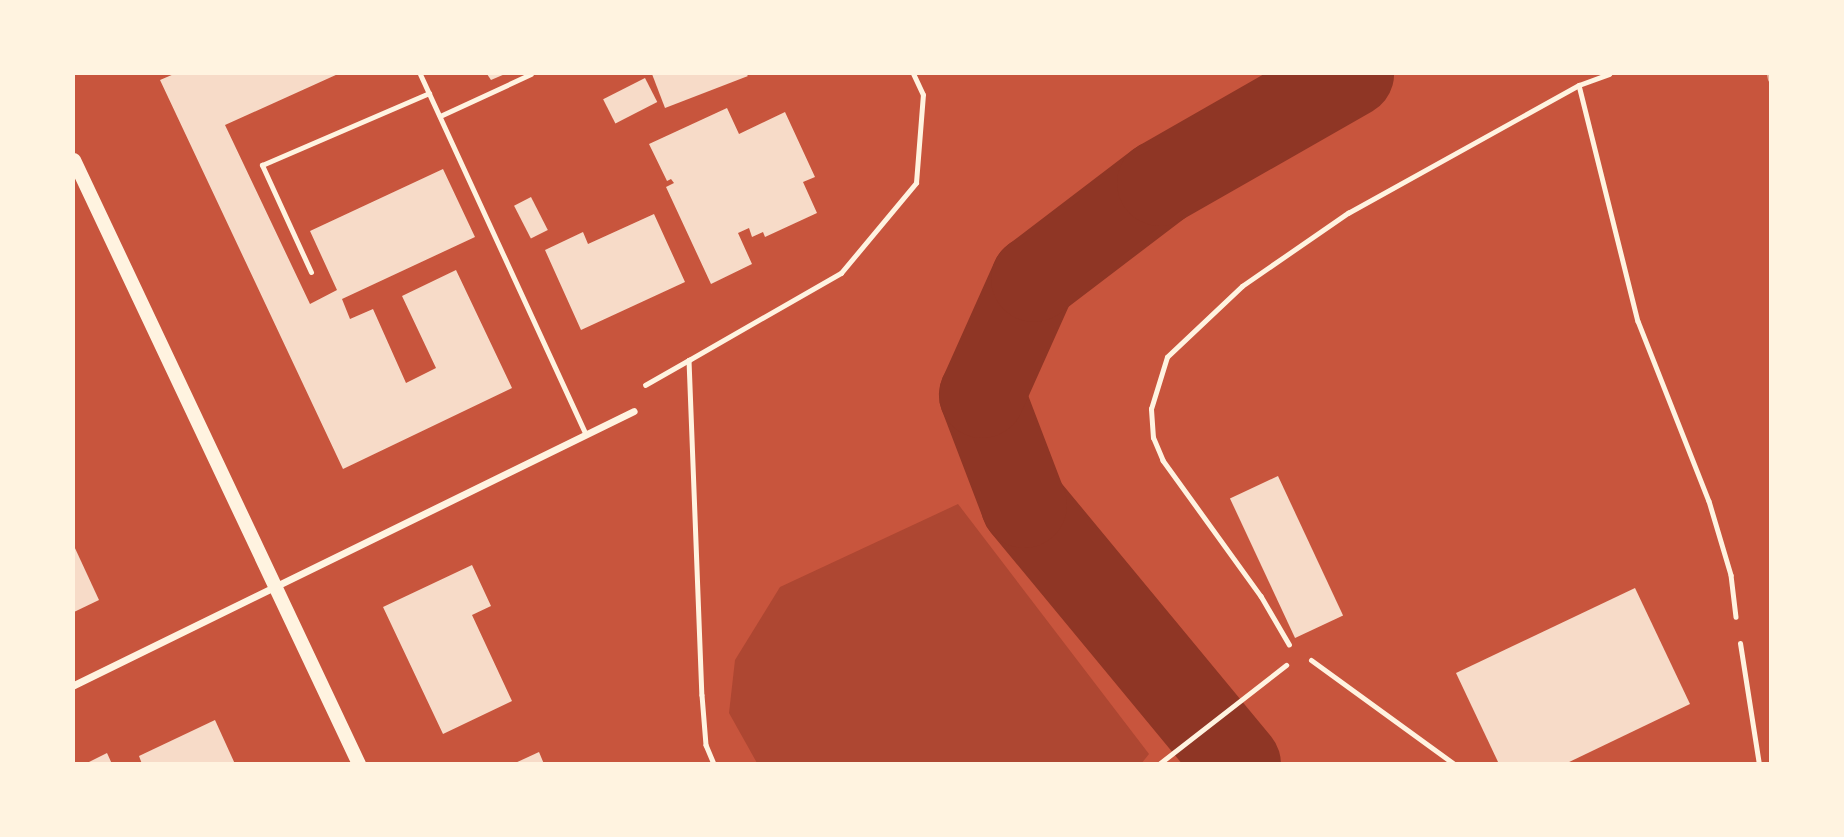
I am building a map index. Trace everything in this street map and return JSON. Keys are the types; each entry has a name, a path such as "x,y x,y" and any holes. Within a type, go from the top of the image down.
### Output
{"main road":[{"path":"74,160 359,764"}],"street":[{"path":"74,685 585,433 635,411"}],"lane":[{"path":"420,74 585,433"},
{"path":"440,116 531,74"},
{"path":"311,272 262,165 429,93"},
{"path":"1740,643 1759,764"},
{"path":"1311,660 1454,764"}],"path":[{"path":"635,411 642,387 841,273 916,183 923,95 913,74"},
{"path":"1159,764 1273,677 1296,656 1261,597 1163,461 1153,438 1151,409 1167,357 1242,286 1348,213 1579,85 1609,74"},
{"path":"1579,85 1638,321 1709,501 1731,575 1740,643"},
{"path":"689,360 702,695 706,745 714,764"}],"shaded area":[{"path":"958,504 1149,754 1141,764 757,763 729,713 735,660 780,587"}],"building":[{"path":"174,74 338,74 225,125 310,304 337,290 310,231 443,169 475,237 342,299 350,319 373,309 406,383 436,368 402,296 456,270 512,388 343,469 160,80"},
{"path":"487,74 505,74 491,80"},
{"path":"652,74 746,74 748,76 665,108"},
{"path":"645,78 657,102 615,123 603,99"},
{"path":"727,108 739,134 785,112 815,177 803,182 817,213 765,237 763,232 752,237 749,228 738,233 752,264 711,284 666,187 674,183 671,179 667,181 649,144"},
{"path":"531,197 548,230 531,239 514,206"},
{"path":"654,214 685,282 581,330 545,250 583,232 588,244"},
{"path":"1278,476 1343,616 1295,638 1230,498"},
{"path":"74,546 99,600 74,612"},
{"path":"472,565 491,606 472,615 512,701 443,734 383,607"},
{"path":"1635,588 1690,704 1565,764 1499,764 1456,673"},
{"path":"215,720 235,764 142,764 139,756"},
{"path":"539,752 544,764 513,764"},
{"path":"107,753 112,764 85,764"}],"waterway":[{"path":"1238,764 1024,505 982,395 1034,279 1160,183 1351,74"}],"railway":[{"path":"1769,74 1770,79"}]}
